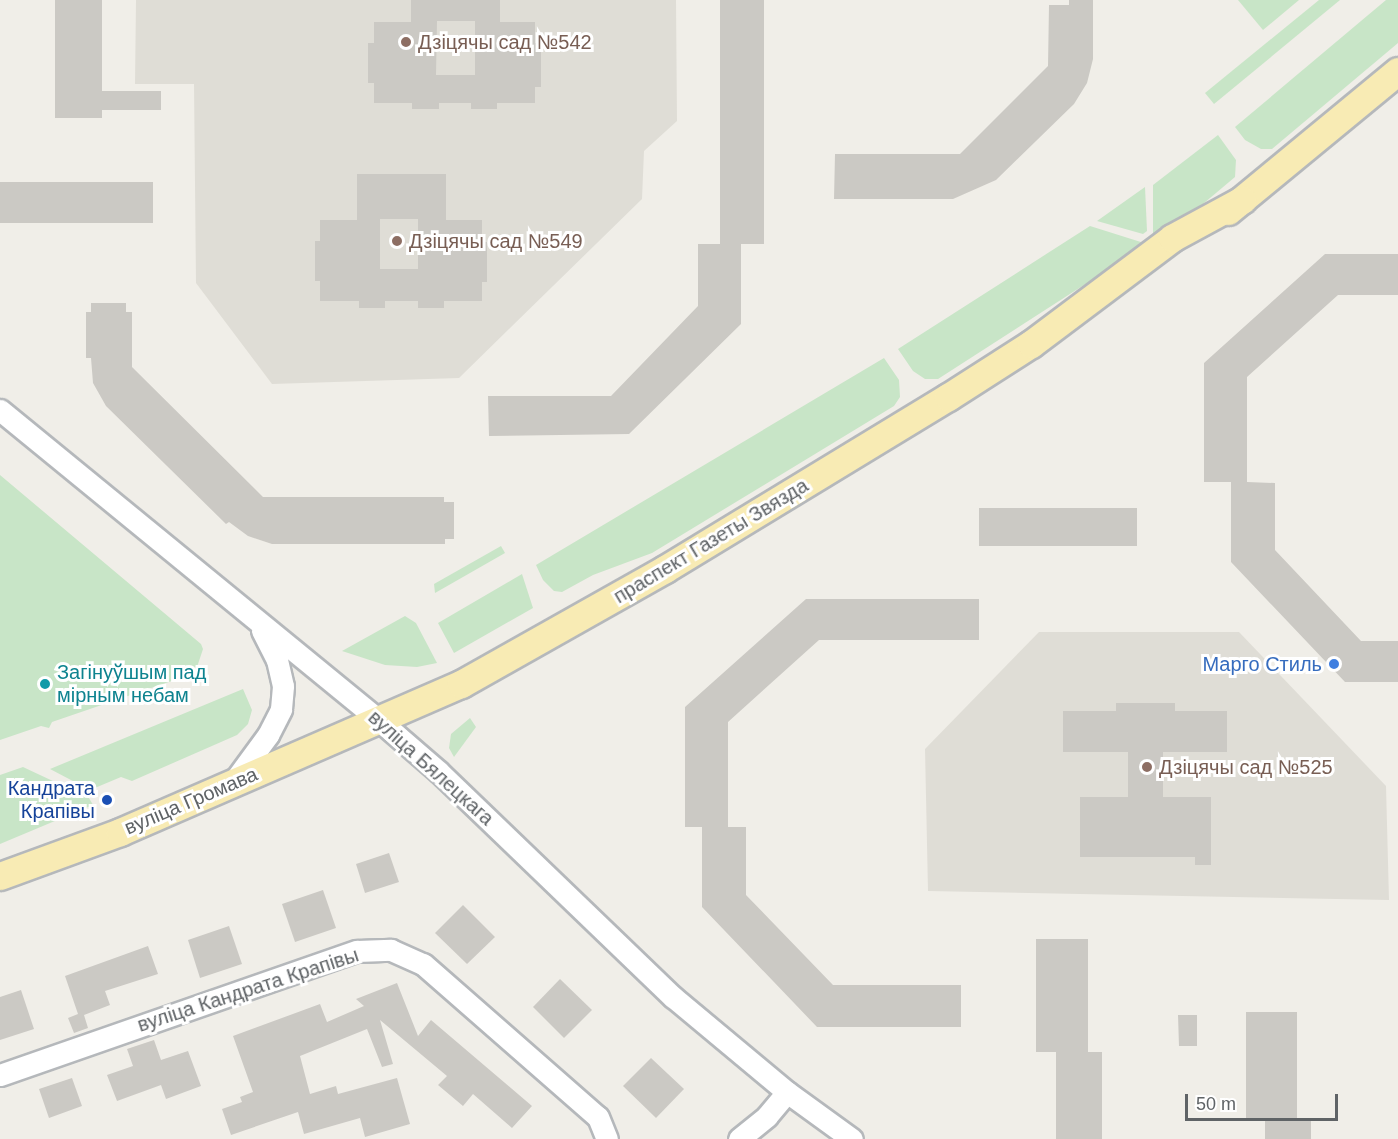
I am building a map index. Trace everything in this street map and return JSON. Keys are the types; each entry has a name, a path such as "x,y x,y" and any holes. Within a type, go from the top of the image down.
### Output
{"main road":[{"name":"праспект Газеты Звязда","path":"380,721 461,684 568,626 1031,344 1142,281 1188,249 1242,200 1398,71"},
{"name":"вуліца Громава","path":"0,876 120,832 380,721"}],"street":[{"name":"вуліца Бялецкага","path":"0,410 259,625 380,721 439,772 673,997 787,1092 852,1139"},
{"path":"232,784 268,735 281,709 283,686 277,660 259,625"},
{"name":"вуліца Кандрата Крапівы","path":"0,1075 357,951 391,950 423,964 598,1117 607,1139"},
{"path":"739,1139 767,1116 787,1092"}],"shaded area":[{"path":"136,0 676,0 677,121 644,151 642,199 459,378 272,384 196,283 194,84 135,84"},
{"name":"Дзіцячы сад №525","path":"1039,632 1239,632 1386,786 1389,900 928,891 925,749"}],"green space":[{"path":"1238,0 1299,0 1263,30"},
{"path":"1319,0 1340,0 1214,104 1205,93"},
{"path":"1386,0 1398,0 1398,43 1272,149 1261,149 1245,140 1235,127"},
{"path":"1218,135 1236,160 1235,177 1191,214 1153,237 1153,185"},
{"path":"1145,187 1147,231 1143,234 1097,221"},
{"path":"1090,226 1144,243 1093,284 1087,283 938,379 925,379 913,371 898,349"},
{"path":"884,358 899,380 900,397 894,406 652,553 593,575 562,592 554,591 543,580 536,565"},
{"path":"0,475 201,644 203,649 195,673 52,722 49,728 41,726 0,740"},
{"path":"501,546 505,553 435,593 434,584"},
{"path":"522,574 533,608 454,653 438,623"},
{"path":"405,616 416,623 437,663 417,667 385,665 342,651"},
{"path":"243,689 252,710 248,724 237,735 132,781 121,777 90,790 50,769"},
{"path":"470,718 476,727 454,757 449,748 451,734"},
{"path":"23,767 89,798 93,805 0,844 0,775"}],"building":[{"path":"55,0 102,0 102,91 161,91 161,110 102,110 102,118 55,118"},
{"path":"411,0 500,0 500,22 535,22 535,43 541,43 541,87 535,87 535,103 497,103 497,109 471,109 471,103 439,103 439,109 412,109 412,103 374,103 374,83 368,83 368,43 374,43 374,22 411,22","holes":["437,21 475,21 475,75 436,75"]},
{"path":"720,0 764,0 764,244 741,244 741,324 629,434 489,436 488,396 611,396 698,306 698,244 720,244"},
{"path":"1069,0 1093,0 1093,59 1087,83 1074,104 996,180 953,199 834,199 835,154 960,154 1048,66 1049,5 1069,5"},
{"path":"357,174 446,174 446,220 482,220 482,242 487,242 487,282 482,282 482,301 444,301 444,308 418,308 418,301 385,301 385,308 359,308 359,301 320,301 320,281 315,281 315,241 320,241 320,220 357,220","holes":["380,219 418,219 418,269 380,269"]},
{"path":"0,182 153,182 153,223 0,223"},
{"path":"1325,254 1398,254 1398,295 1338,295 1247,377 1247,482 1275,483 1275,550 1361,641 1398,641 1398,682 1345,682 1231,562 1231,482 1204,482 1204,363"},
{"path":"91,303 126,303 126,312 132,312 132,367 263,497 444,497 444,502 454,502 454,539 445,539 445,544 272,544 248,536 229,522 226,524 106,406 93,383 91,358 86,358 86,312 91,312"},
{"path":"979,508 1137,508 1137,546 979,546"},
{"path":"806,599 979,599 979,640 819,640 728,722 728,827 746,827 746,895 833,985 961,985 961,1027 817,1027 702,907 702,827 685,827 685,707"},
{"path":"1116,703 1175,703 1175,711 1227,711 1227,752 1163,752 1163,797 1211,797 1211,865 1195,865 1195,857 1080,857 1080,797 1128,797 1128,752 1063,752 1063,711 1116,711"},
{"path":"389,853 399,882 365,893 356,864"},
{"path":"323,890 336,928 295,942 282,904"},
{"path":"463,905 495,937 467,964 435,933"},
{"path":"229,926 242,964 200,978 188,940"},
{"path":"1036,939 1088,939 1088,1052 1102,1052 1102,1139 1056,1139 1056,1052 1036,1052"},
{"path":"148,946 158,974 105,991 110,1005 84,1015 88,1028 74,1033 68,1018 78,1014 65,976"},
{"path":"560,979 592,1010 564,1038 533,1007"},
{"path":"397,983 418,1036 431,1020 532,1106 512,1128 473,1094 463,1106 438,1085 447,1076 380,1020 393,1064 382,1067 367,1029 300,1056 310,1094 336,1086 338,1094 397,1078 410,1124 365,1137 360,1118 304,1134 298,1112 231,1135 222,1109 242,1102 240,1097 253,1092 233,1036 320,1004 327,1022 364,1006 356,999"},
{"path":"21,990 34,1029 0,1040 0,997"},
{"path":"1246,1012 1297,1012 1297,1121 1311,1121 1311,1139 1265,1139 1265,1121 1246,1121"},
{"path":"1178,1015 1197,1015 1197,1046 1179,1046"},
{"path":"154,1040 161,1060 188,1051 201,1086 166,1099 161,1085 117,1101 107,1075 133,1066 127,1049"},
{"path":"651,1058 684,1089 656,1118 623,1086"},
{"path":"72,1078 82,1106 49,1118 39,1089"}],"place":[{"name":"Дзіцячы сад №542","path":"406,42"},
{"name":"Дзіцячы сад №549","path":"397,241"},
{"name":"Марго Стиль","path":"1334,664"},
{"name":"Загінуўшым пад мірным небам","path":"45,684"},
{"name":"Дзіцячы сад №525","path":"1147,767"},
{"name":"Кандрата Крапівы","path":"107,800"}]}
